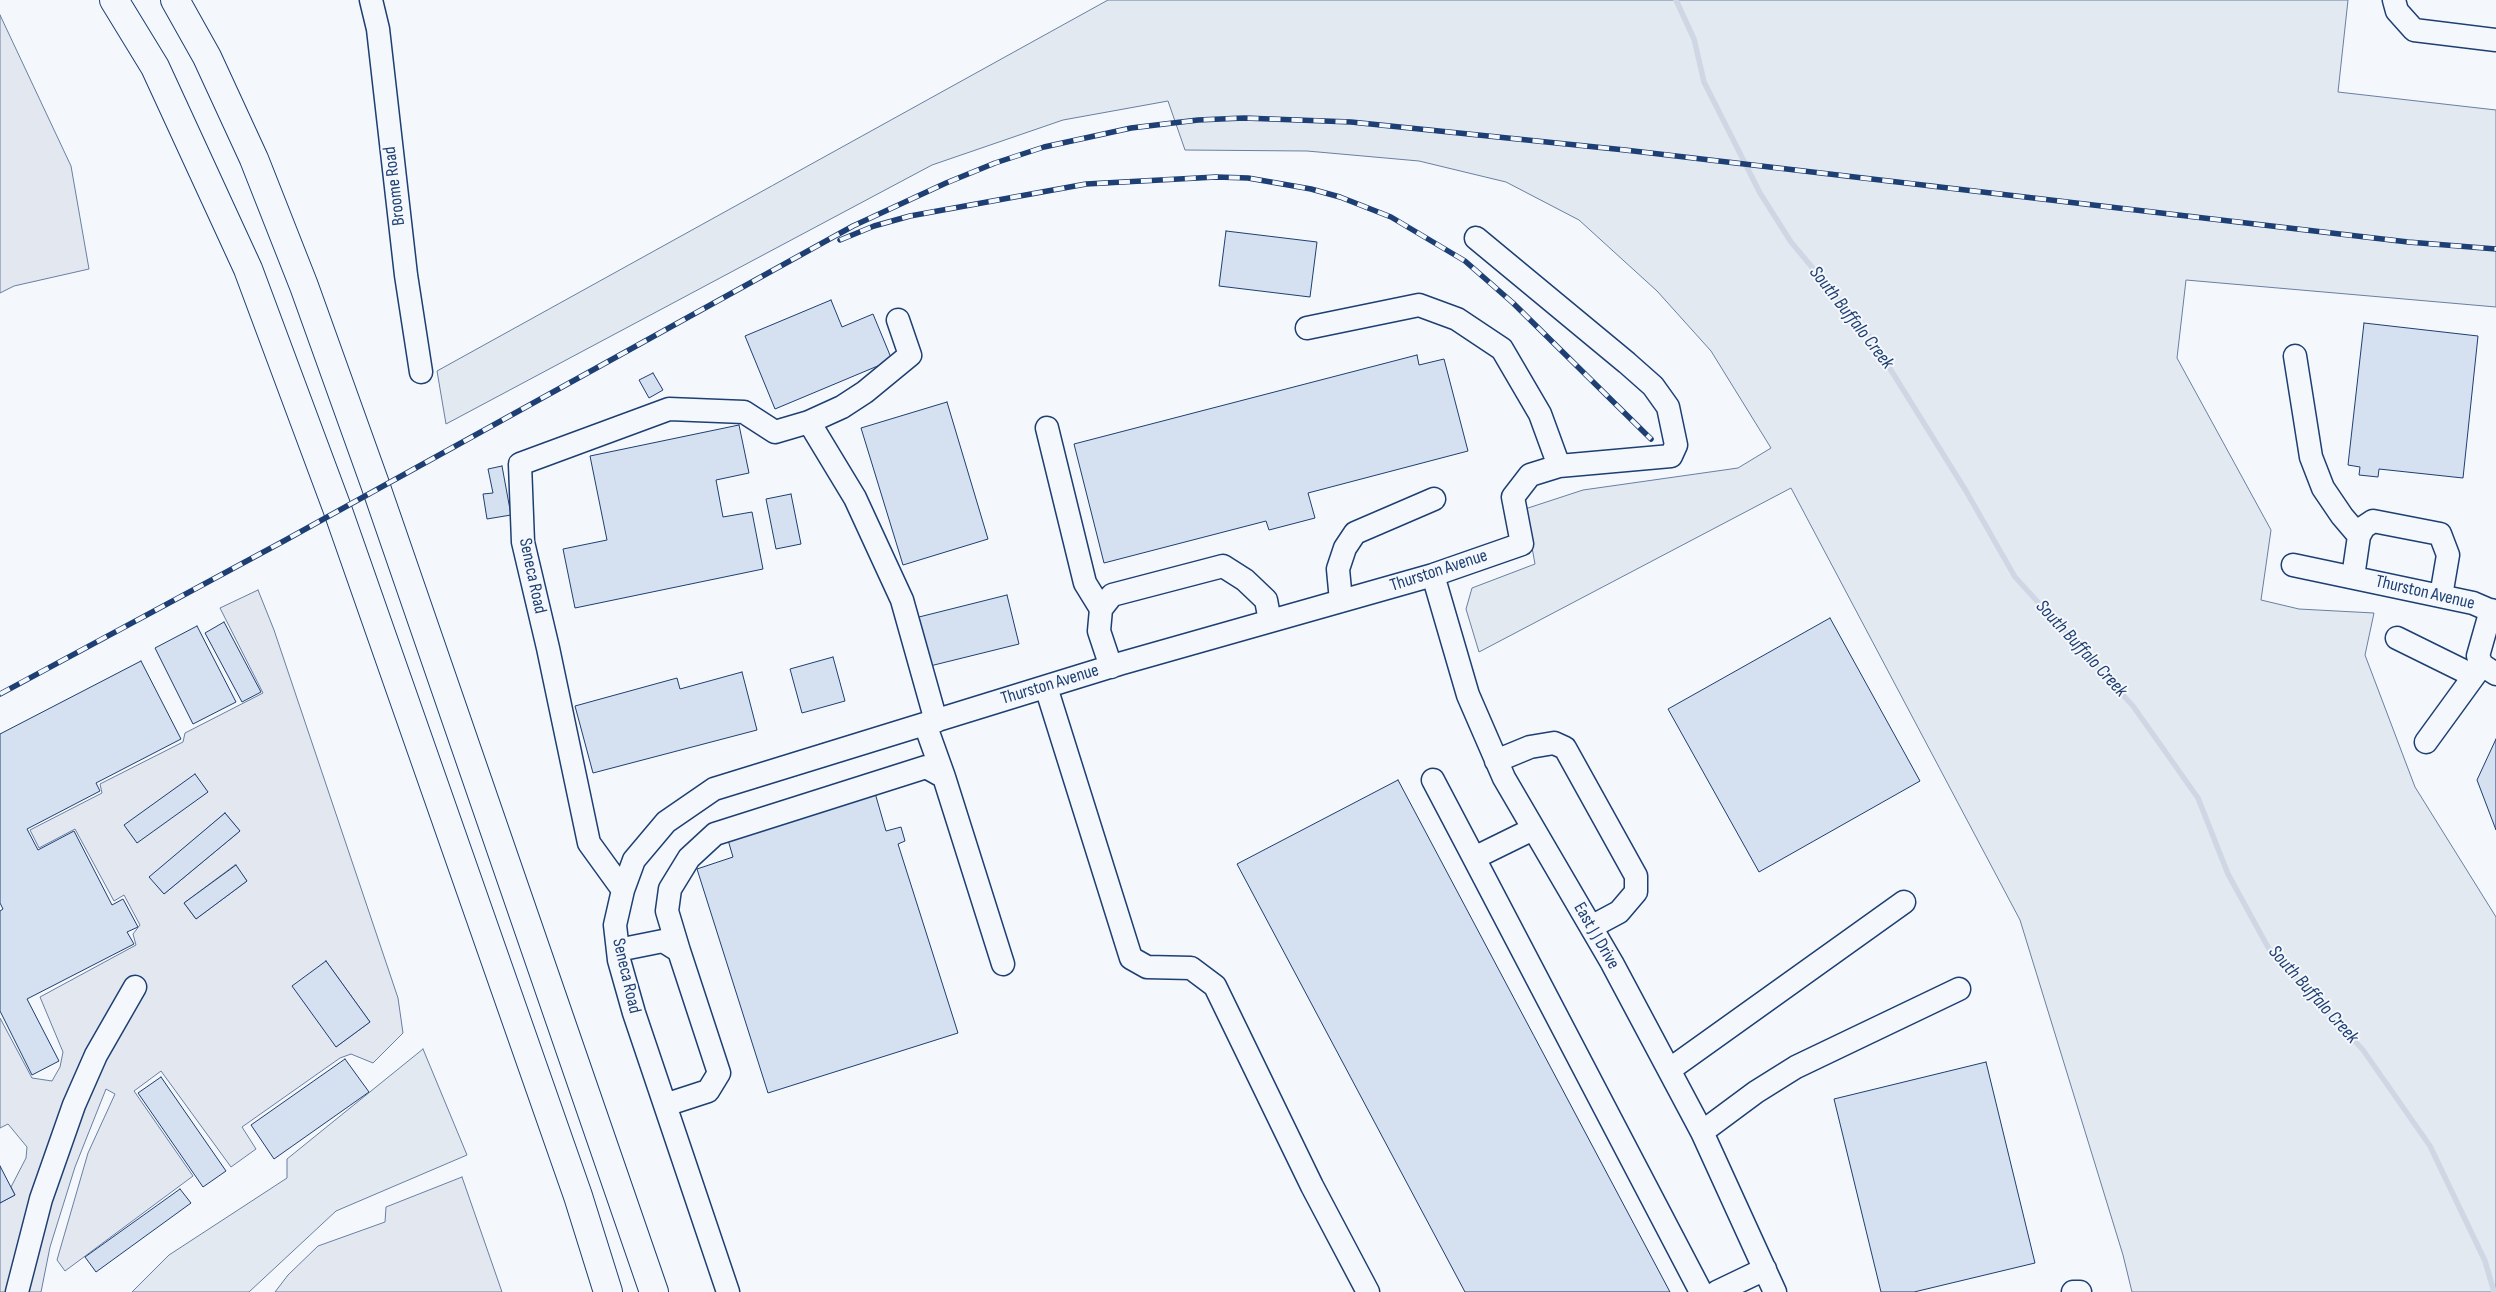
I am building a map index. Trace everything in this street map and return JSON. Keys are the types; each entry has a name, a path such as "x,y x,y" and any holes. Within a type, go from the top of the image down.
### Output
{"highway":[{"path":"114,0 155,67 248,269 338,508 578,1196 608,1292"},
{"path":"175,0 207,57 254,158 304,286 375,484 654,1292"}],"street":[{"name":"Broome Road","path":"370,0 378,29 406,275 421,372"},
{"path":"2394,0 2397,11 2414,30 2496,40"},
{"path":"1307,328 1419,305 1456,319 1502,349 1540,414 1558,466 1671,456 1676,446 1668,408 1653,386 1476,238"},
{"path":"898,320 910,355 865,392 842,407 809,422 855,498 902,600 944,777 1004,964"},
{"path":"2296,356 2311,457 2323,488 2358,536"},
{"name":"Seneca Road","path":"728,1292 634,1013 618,950 615,925 623,890 589,843 548,648 523,542 520,464 669,409 744,412 775,432 809,422"},
{"path":"1047,428 1085,583 1101,609"},
{"name":"Thurston Avenue","path":"623,890 634,860 666,822 714,789 1110,667 1433,575 1522,544 1513,497 1530,475 1558,466"},
{"path":"1342,601 1338,569 1345,548 1355,533 1434,499"},
{"path":"2353,577 2358,536 2364,526 2373,521 2440,534 2448,555 2440,596"},
{"name":"Thurston Avenue","path":"2293,565 2473,603 2493,611"},
{"path":"1110,667 1099,631 1101,609 1112,595 1223,566 1245,580 1266,600 1270,621"},
{"name":"East J J Drive","path":"1433,575 1468,695 1504,778 1591,927 1702,1132 1775,1292"},
{"path":"2486,672 2478,656 2493,611"},
{"path":"2397,638 2486,672"},
{"path":"2426,742 2486,672"},
{"path":"1046,687 1131,958 1147,968 1191,968 1215,986 1312,1186 1368,1292"},
{"path":"1496,760 1530,747 1554,743 1565,748 1636,876 1636,892 1619,912 1591,927"},
{"path":"665,1105 708,1091 719,1073 667,911 670,889 688,858 715,834 926,767 944,777"},
{"path":"1433,780 1701,1292"},
{"path":"1474,858 1533,829"},
{"path":"1669,1070 1904,902"},
{"path":"618,950 663,941 679,951"},
{"path":"17,1292 42,1199 74,1105 96,1055 135,987"},
{"path":"1702,1132 1756,1092 1796,1067 1958,989"},
{"path":"1717,1292 1765,1269"},
{"path":"2073,1292 2080,1292"}],"shaded area":[{"path":"1108,0 2348,0 2338,92 2496,110 2496,307 2186,280 2177,358 2271,530 2261,600 2299,609 2374,613 2365,655 2415,787 2496,917 2496,1292 2132,1292 2123,1255 2020,920 1791,488 1479,652 1466,609 1472,588 1535,564 1525,509 1583,490 1738,468 1771,448 1711,351 1657,291 1579,220 1506,182 1419,161 1307,151 1185,150 1168,101 1063,120 932,165 446,424 437,371"},
{"path":"0,15 71,166 89,269 14,286 0,293"},
{"path":"258,590 274,630 398,998 403,1033 373,1063 351,1054 340,1058 242,1127 256,1149 231,1167 161,1071 134,1091 193,1176 65,1271 57,1260 88,1153 115,1094 106,1089 75,1167 50,1247 41,1292 0,1292 0,1203 15,1195 11,1187 26,1158 27,1147 8,1124 0,1128 0,1018 32,1078 52,1081 60,1067 63,1052 40,997 136,945 133,934 140,925 124,895 114,901 75,829 39,848 30,830 102,793 100,784 183,742 185,733 263,693 220,608","holes":["225,813 240,831 164,894 150,877","235,865 247,881 196,919 184,903","326,961 370,1022 336,1047"]},
{"path":"423,1049 467,1155 336,1211 249,1292 132,1292 169,1255 287,1178 287,1159"},
{"path":"462,1177 502,1292 275,1292 288,1275 318,1246 385,1222 386,1207"}],"building":[{"path":"1226,231 1317,242 1310,297 1219,286"},
{"path":"831,300 842,327 873,314 892,360 775,409 745,336"},
{"path":"2364,323 2478,336 2463,478 2379,469 2378,477 2359,475 2360,467 2348,465"},
{"path":"1417,355 1419,365 1444,359 1468,451 1308,493 1315,518 1269,530 1266,521 1104,563 1074,444"},
{"path":"653,373 663,390 649,398 639,380"},
{"path":"947,402 988,539 903,565 861,428"},
{"path":"739,425 749,473 716,480 723,517 752,512 763,569 575,608 563,549 607,540 590,456"},
{"path":"502,466 511,515 487,519 483,494 493,493 488,469"},
{"path":"791,494 801,544 776,549 766,499"},
{"path":"1007,595 1019,644 930,666 919,617"},
{"path":"1830,618 1920,781 1759,872 1668,709"},
{"path":"224,622 261,692 242,702 205,633"},
{"path":"197,626 236,702 193,724 155,648"},
{"path":"833,657 845,701 802,713 790,669"},
{"path":"141,661 181,739 96,783 100,791 27,829 38,850 74,831 112,905 123,899 138,927 127,932 134,944 27,999 59,1061 32,1075 0,1011 0,911 3,909 0,903 0,734"},
{"path":"742,672 757,730 593,773 575,706 677,678 680,689"},
{"path":"2496,739 2496,830 2477,780"},
{"path":"195,774 208,792 137,843 124,825"},
{"path":"1398,780 1670,1292 1465,1292 1237,864"},
{"path":"875,793 886,831 901,827 905,841 898,844 958,1033 768,1093 697,869 733,857 728,840"},
{"path":"225,813 240,831 164,894 149,877"},
{"path":"236,865 247,881 196,919 184,903"},
{"path":"326,961 370,1022 336,1047 292,986"},
{"path":"345,1059 369,1092 274,1159 251,1125"},
{"path":"1986,1062 2035,1263 1914,1292 1881,1292 1834,1099"},
{"path":"161,1077 226,1171 203,1187 138,1093"},
{"path":"0,1166 15,1195 0,1203"},
{"path":"180,1189 191,1203 96,1272 85,1257"}],"waterway":[{"name":"South Buffalo Creek","path":"1676,0 1694,39 1704,82 1760,193 1791,242 1871,338 1966,491 2015,577 2133,706 2198,798 2228,874 2269,949 2363,1050 2430,1146 2485,1261 2494,1292"}],"railway":[{"path":"0,694 282,542 853,226 946,183 995,163 1044,147 1131,128 1198,120 1244,118 1351,122 1625,150 2408,242 2496,249"},
{"path":"840,240 874,226 910,216 1086,184 1216,177 1248,178 1311,189 1340,197 1391,217 1465,261 1513,303 1651,439"}]}
